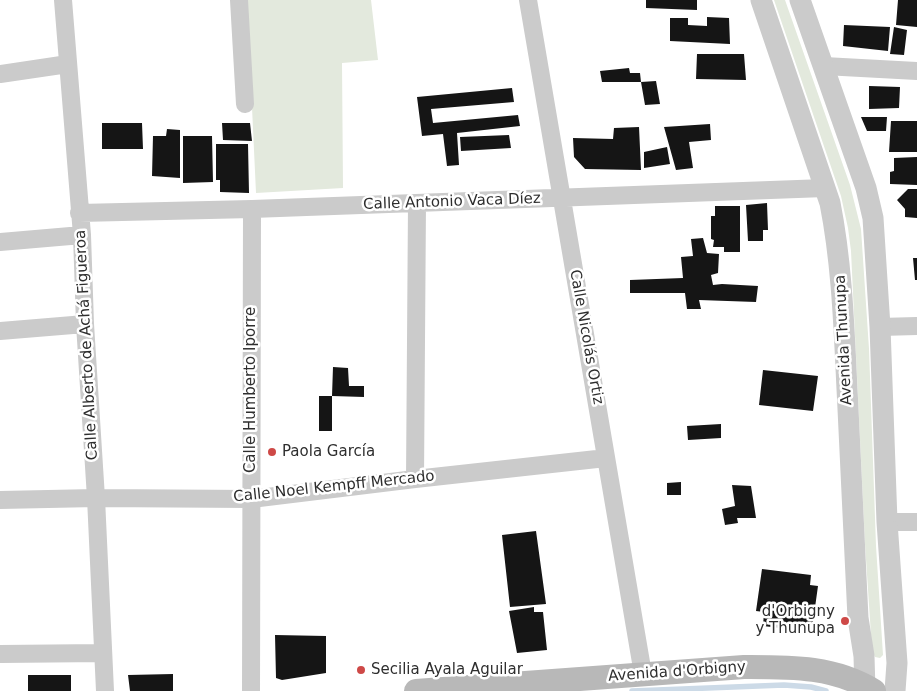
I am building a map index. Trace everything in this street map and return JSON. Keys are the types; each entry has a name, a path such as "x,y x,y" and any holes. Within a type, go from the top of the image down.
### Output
{"main road":[{"name":"Avenida d'Orbigny","path":"416,691 744,667 790,667 823,670 868,689"}],"street":[{"name":"Calle Alberto de Achá Figueroa","path":"63,0 82,235 105,691"},
{"path":"239,0 245,104"},
{"name":"Calle Nicolás Ortiz","path":"528,0 643,674"},
{"name":"Avenida Thunupa","path":"761,0 825,188 834,220 839,260 858,618 868,689"},
{"path":"800,0 866,188 873,218 880,327 887,522 897,663 895,691"},
{"path":"0,74 68,64"},
{"path":"824,66 917,71"},
{"name":"Calle Antonio Vaca Díez","path":"79,213 252,209 825,188"},
{"path":"415,479 418,203"},
{"name":"Calle Humberto Iporre","path":"251,691 252,209"},
{"path":"0,242 82,235"},
{"path":"0,331 85,324"},
{"path":"880,327 917,326"},
{"name":"Calle Noel Kempff Mercado","path":"0,500 96,498 251,499 606,458"},
{"path":"887,522 917,522"},
{"path":"0,654 103,653"}],"shaded area":[{"path":"247,0 371,0 378,60 342,63 343,188 256,193"},
{"path":"774,0 785,0 850,185 861,229 869,349 876,546 883,655 880,658 875,657 872,650 851,251 848,228 841,196"}],"building":[{"path":"646,0 697,0 697,10 646,8"},
{"path":"898,0 917,0 917,27 896,25"},
{"path":"707,17 729,18 730,44 670,41 670,18 688,18 688,25 707,26"},
{"path":"844,25 890,27 888,51 843,46"},
{"path":"894,27 907,30 904,55 890,54"},
{"path":"697,54 744,54 746,80 696,79"},
{"path":"629,68 630,73 640,73 641,82 602,82 600,71"},
{"path":"656,81 660,104 645,105 641,82"},
{"path":"869,86 900,87 899,108 869,109"},
{"path":"512,88 514,102 431,109 433,123 518,115 520,126 457,133 459,165 447,166 443,134 422,136 417,97"},
{"path":"861,117 887,117 886,131 867,131"},
{"path":"891,121 917,121 917,152 889,152"},
{"path":"102,123 142,123 143,149 102,149"},
{"path":"222,123 250,123 252,141 223,140"},
{"path":"710,124 711,140 689,142 693,168 676,170 664,127"},
{"path":"639,127 641,170 585,169 574,157 573,138 613,139 614,128"},
{"path":"167,129 180,130 180,178 152,176 153,136 166,136"},
{"path":"509,135 511,148 461,151 460,137"},
{"path":"183,136 212,136 213,182 183,183"},
{"path":"216,144 248,144 249,193 220,192 220,180 216,180"},
{"path":"667,147 670,164 644,168 644,152"},
{"path":"917,157 917,185 890,184 890,172 894,171 894,158"},
{"path":"908,189 917,189 917,218 905,217 905,209 897,200"},
{"path":"767,203 768,230 763,230 763,241 748,241 746,205"},
{"path":"715,206 740,206 740,252 724,252 724,247 713,247 711,216 715,216"},
{"path":"703,238 707,253 719,254 718,273 711,275 713,285 758,286 756,302 699,300 701,309 687,309 685,293 630,293 630,280 683,278 681,257 693,256 691,239"},
{"path":"913,258 917,258 917,280 915,280"},
{"path":"333,367 348,368 349,386 364,386 364,397 332,396"},
{"path":"763,370 818,376 813,411 759,405"},
{"path":"319,396 332,396 332,431 319,431"},
{"path":"721,424 721,438 688,440 687,426"},
{"path":"681,482 681,495 667,495 667,483"},
{"path":"732,485 751,486 756,518 737,518 738,523 725,525 722,509 735,506"},
{"path":"536,531 546,604 510,607 502,535"},
{"path":"762,569 811,575 810,585 818,586 812,629 806,631 763,626 764,612 756,611"},
{"path":"534,607 534,612 543,612 547,650 517,653 509,611"},
{"path":"275,635 326,636 326,673 282,680 276,678"},
{"path":"173,674 173,691 130,691 128,675"},
{"path":"28,675 71,675 71,691 28,691"}],"waterway":[{"path":"632,691 784,685 811,687 826,691"}],"place":[{"name":"Paola García","path":"272,452"},
{"name":"d'Orbigny y Thunupa","path":"845,621"},
{"name":"Secilia Ayala Aguilar","path":"361,670"}]}
